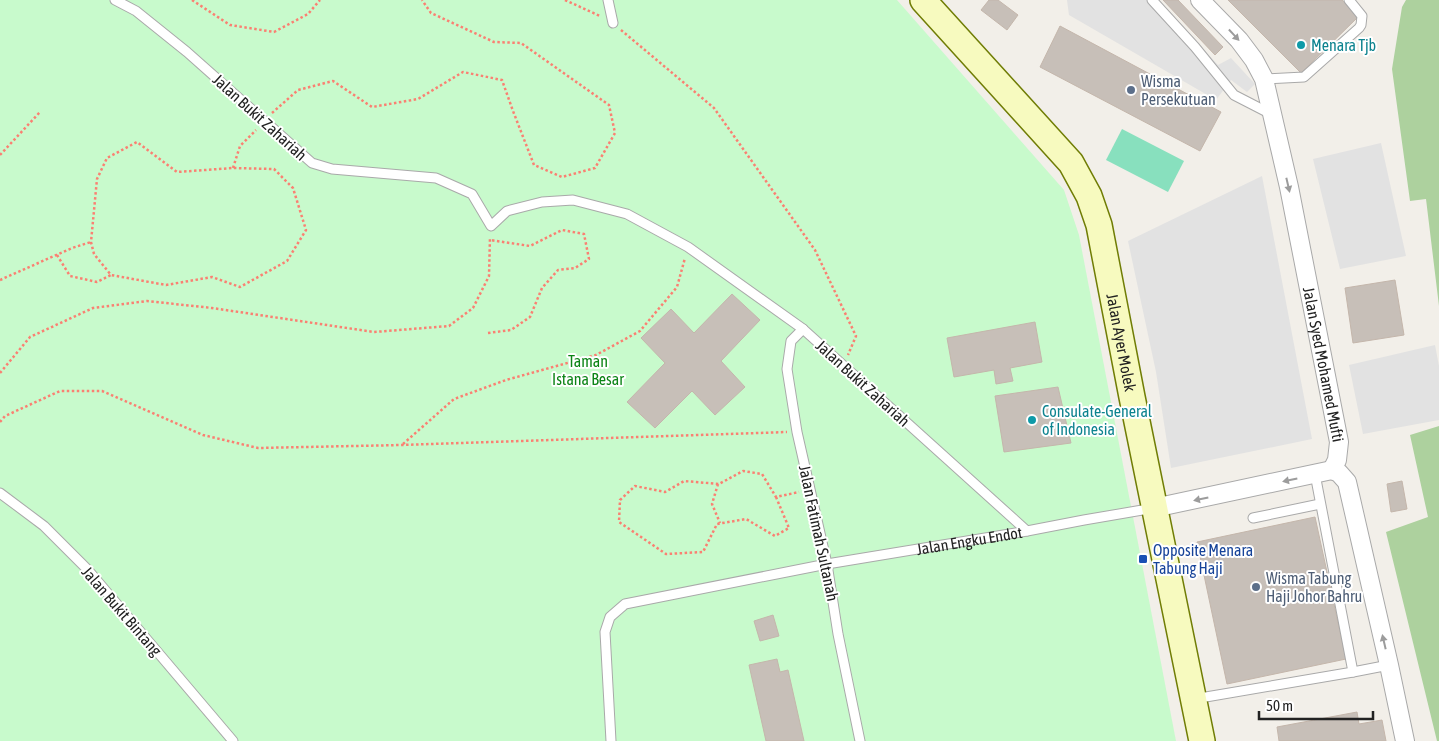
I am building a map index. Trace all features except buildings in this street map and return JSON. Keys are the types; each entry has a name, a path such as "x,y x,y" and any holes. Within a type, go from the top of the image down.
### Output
{"main road":[{"name":"Jalan Ayer Molek","path":"923,0 1071,163 1089,196 1099,225 1202,741"}],"street":[{"name":"Jalan Syed Mohamed Mufti","path":"1200,0 1239,40 1254,60 1264,80 1305,263 1339,442 1337,460 1332,470"},
{"name":"Jalan Engku Endot","path":"1154,508 1332,470"},
{"path":"1332,470 1339,473 1347,482 1389,665 1404,741"}],"lane":[{"name":"Jalan Bukit Zahariah","path":"115,0 136,11 187,52 312,163 332,169 436,178 472,194 491,226 507,212 542,202 573,200 628,214 688,247 803,329 1027,531"},
{"path":"608,0 613,23"},
{"path":"1152,0 1195,47 1234,95 1272,115"},
{"path":"1264,80 1304,77 1359,28 1362,16 1349,0"},
{"name":"Jalan Fatimah Sultanah","path":"803,329 791,341 787,368 797,432 827,564 838,634 860,741"},
{"path":"1315,474 1353,672"},
{"name":"Jalan Bukit Bintang","path":"0,494 44,526 88,570 233,741"},
{"path":"1253,518 1320,504"},
{"name":"Jalan Engku Endot","path":"611,741 605,632 610,617 625,604 827,564 1154,508"},
{"path":"1194,699 1389,665"}],"path":[{"path":"192,0 230,25 274,32 308,14 320,0"},
{"path":"233,168 240,146 298,90 333,81 372,106 418,99 462,72 502,80 534,165 562,177 595,168 614,133 609,104 521,42 494,42 431,13 422,0"},
{"path":"565,0 613,23 714,108 815,250 856,336 844,366"},
{"path":"0,155 40,112"},
{"path":"57,255 70,276 97,282 111,275 166,285 212,278 240,287 287,261 306,230 293,188 274,169 233,168 177,172 137,142 107,158 97,179 91,242 94,254 111,275"},
{"path":"0,373 30,337 93,308 147,301 212,308 374,332 448,326 473,308 489,276 491,226"},
{"path":"488,333 511,330 530,318 542,288 558,270 575,268 588,259 584,234 562,230 530,246 490,240"},
{"path":"0,280 72,248 91,242"},
{"path":"402,445 454,399 506,380 596,355 640,331 677,287 688,247"},
{"path":"0,422 5,416 60,390 102,391 203,435 258,448 797,432"},
{"path":"742,472 762,474 776,496 789,528 775,536 746,519 720,523 717,524 703,552 666,554 619,522 620,500 635,486 665,492 684,481 718,484 742,472"},
{"path":"718,484 712,504 720,523"},
{"path":"776,496 810,490"}],"green space":[{"name":"Taman Istana Besar","path":"0,0 897,0 1064,190 1079,235 1176,741 0,741"},
{"path":"1406,0 1439,0 1439,306 1426,199 1410,201 1392,69 1402,7"},
{"path":"1122,129 1184,161 1168,192 1106,160"},
{"path":"1439,426 1439,741 1437,741 1386,532 1428,517 1410,435"}],"shaded area":[{"path":"1067,0 1159,0 1218,65 1231,58 1255,84 1247,92 1231,80 1216,100 1069,15"},
{"path":"1381,143 1406,256 1340,269 1313,159"},
{"path":"1262,176 1312,439 1171,468 1156,372 1128,241"},
{"path":"1435,345 1439,366 1439,420 1363,434 1349,365"}],"place":[{"name":"Menara Tjb","path":"1301,45"},
{"name":"Wisma Persekutuan","path":"1131,90"},
{"name":"Consulate-General of Indonesia","path":"1032,420"},
{"name":"Opposite Menara Tabung Haji","path":"1143,559"},
{"name":"Wisma Tabung Haji Johor Bahru","path":"1256,587"}]}
